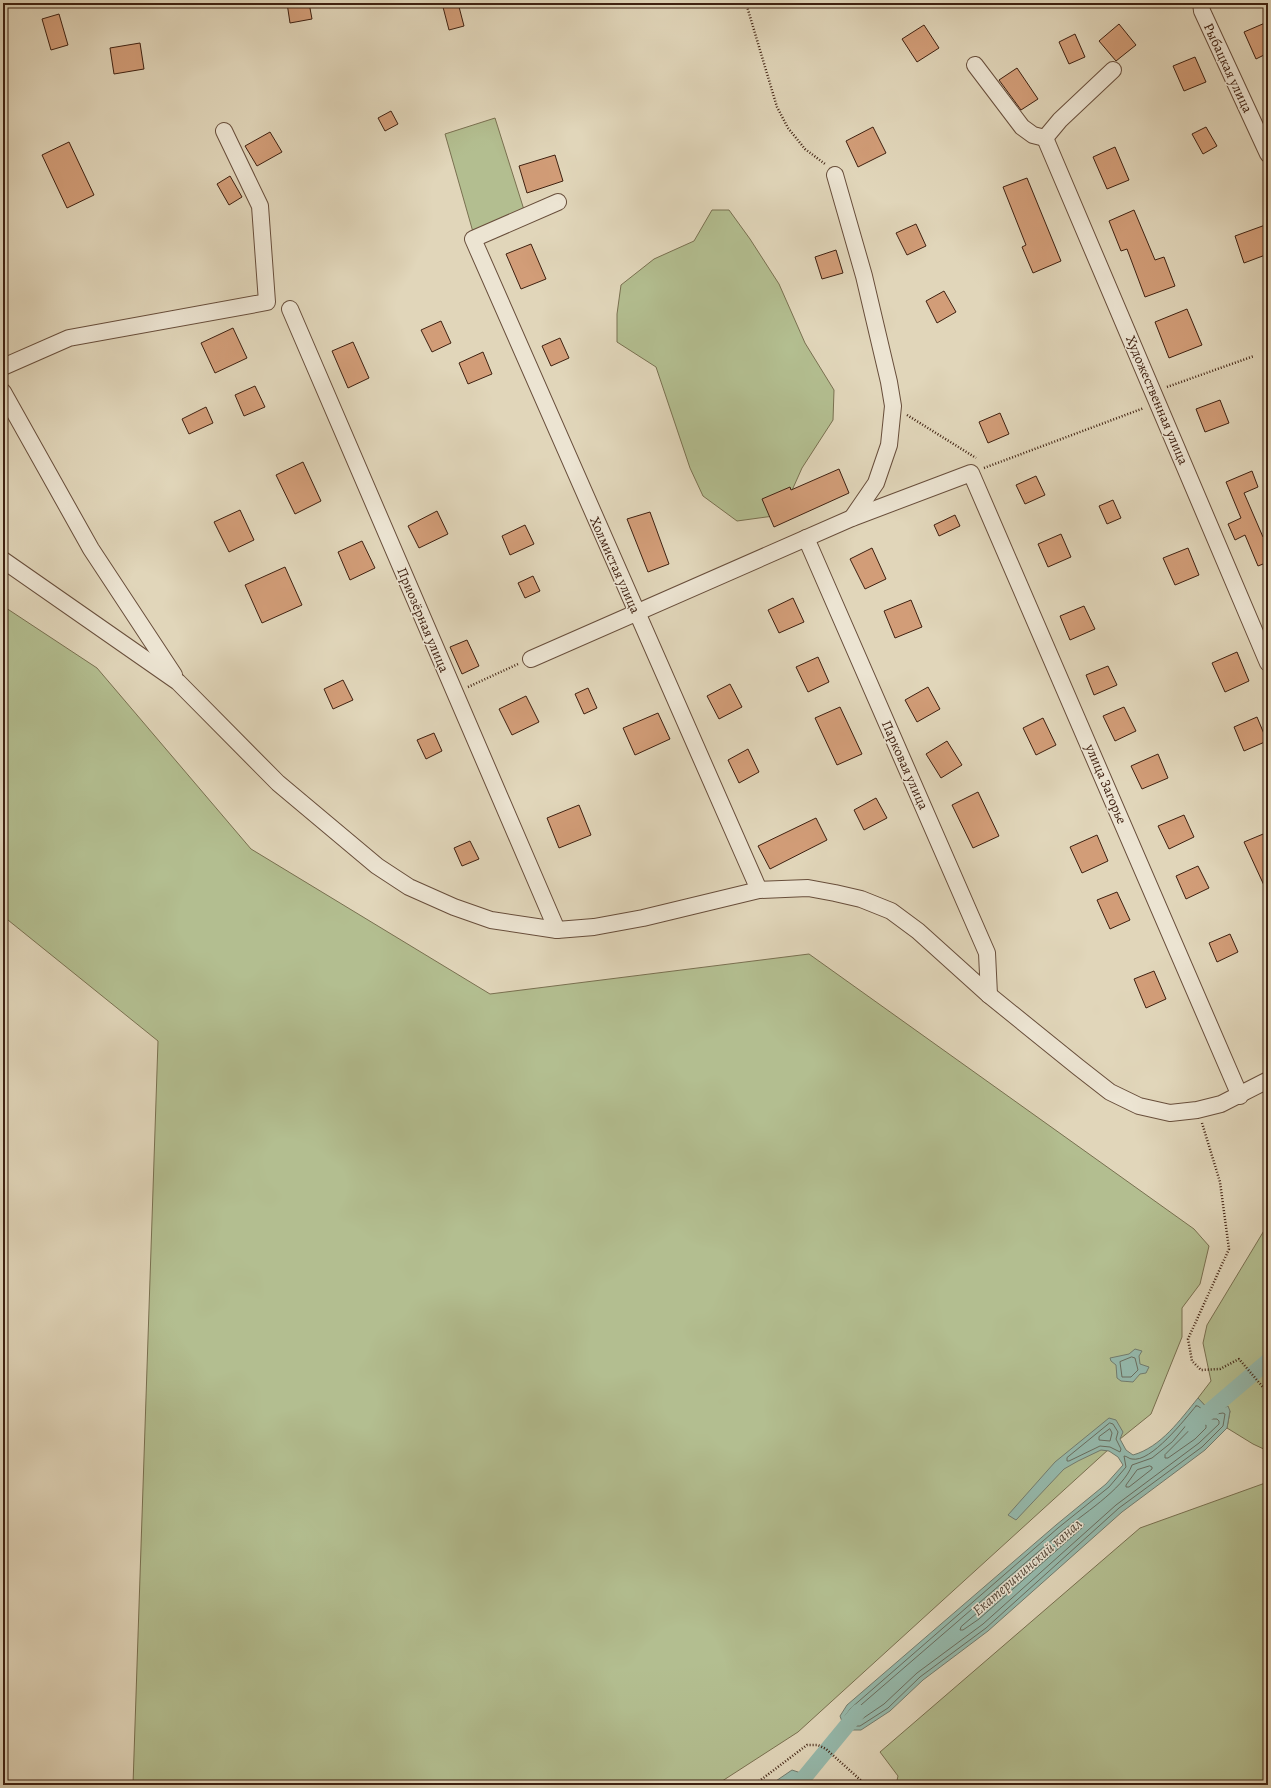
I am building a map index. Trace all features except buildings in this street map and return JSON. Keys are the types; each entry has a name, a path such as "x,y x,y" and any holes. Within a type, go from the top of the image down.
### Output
{"street":[{"name":"Рыбацкая улица","path":"1201,3 1202,11 1268,154"},
{"path":"975,65 1022,127 1033,135 1045,138 1060,120 1113,70"},
{"path":"3,368 68,338 266,302 260,206 224,131"},
{"name":"Художественная улица","path":"1045,138 1268,663"},
{"path":"835,175 864,276 889,382 893,406 889,445 876,483 852,518"},
{"name":"Холмистая улица","path":"558,202 473,239 759,890"},
{"name":"Приозёрная улица","path":"290,309 557,930"},
{"path":"3,392 91,549 178,682"},
{"path":"531,659 852,518 971,473"},
{"name":"улица Загорье","path":"971,473 1240,1096"},
{"name":"Парковая улица","path":"806,538 987,953 989,995"},
{"path":"3,560 178,682 278,783 377,866 409,887 454,907 491,920 557,930 594,927 643,918 759,890 808,888 835,892 891,911 918,931 989,995 1110,1092 1138,1106 1170,1113 1198,1110 1221,1104 1240,1096 1268,1080"}],"path":[{"path":"746,3 777,107 788,128 805,149 824,162 835,175"},
{"path":"971,473 1158,403 1167,387 1254,356"},
{"path":"893,406 977,458"},
{"path":"983,462 990,466"},
{"path":"455,692 531,659"},
{"path":"1198,1110 1220,1182 1229,1249 1188,1339 1192,1361 1201,1370 1209,1368 1220,1369 1239,1359 1268,1393"},
{"path":"754,1785 807,1744 818,1745 826,1749 866,1785"}],"green space":[{"path":"495,118 525,213 473,232 445,134"},
{"path":"712,210 729,210 750,239 779,284 805,343 834,390 833,420 802,468 781,515 737,521 703,496 690,468 656,367 617,342 617,314 621,285 654,259 694,241"},
{"path":"3,606 97,668 251,849 490,994 809,954 1194,1229 1209,1246 1200,1284 1182,1308 1182,1337 1151,1414 1120,1439 798,1732 716,1785 133,1785 158,1041 3,916"},
{"path":"1268,1224 1268,1451 1253,1444 1227,1428 1230,1411 1210,1411 1198,1398 1211,1381 1203,1343 1207,1325"},
{"path":"1268,1482 1268,1785 896,1785 898,1776 880,1752 1140,1528"}],"water":[{"path":"1135,1349 1142,1351 1139,1356 1140,1364 1149,1367 1146,1373 1140,1374 1133,1382 1121,1381 1117,1378 1116,1365 1110,1358 1129,1354"},
{"path":"1198,1398 1210,1411 1219,1410 1228,1406 1230,1411 1227,1428 1205,1450 1122,1512 988,1631 923,1680 890,1711 861,1730 853,1730 844,1727 840,1716 847,1705 1056,1525 1106,1484 1123,1465 1118,1457 1109,1451 1101,1450 1064,1469 1016,1520 1008,1515 1055,1462 1109,1418 1116,1420 1123,1432 1120,1439 1126,1450 1133,1455 1143,1451 1152,1446 1169,1432"},
{"path":"792,1770 801,1773 808,1780 807,1785 770,1785"}],"waterway":[{"name":"Екатерининский канал","path":"1193,1425 1268,1361"},
{"name":"Екатерининский канал","path":"798,1785 858,1712"}]}
